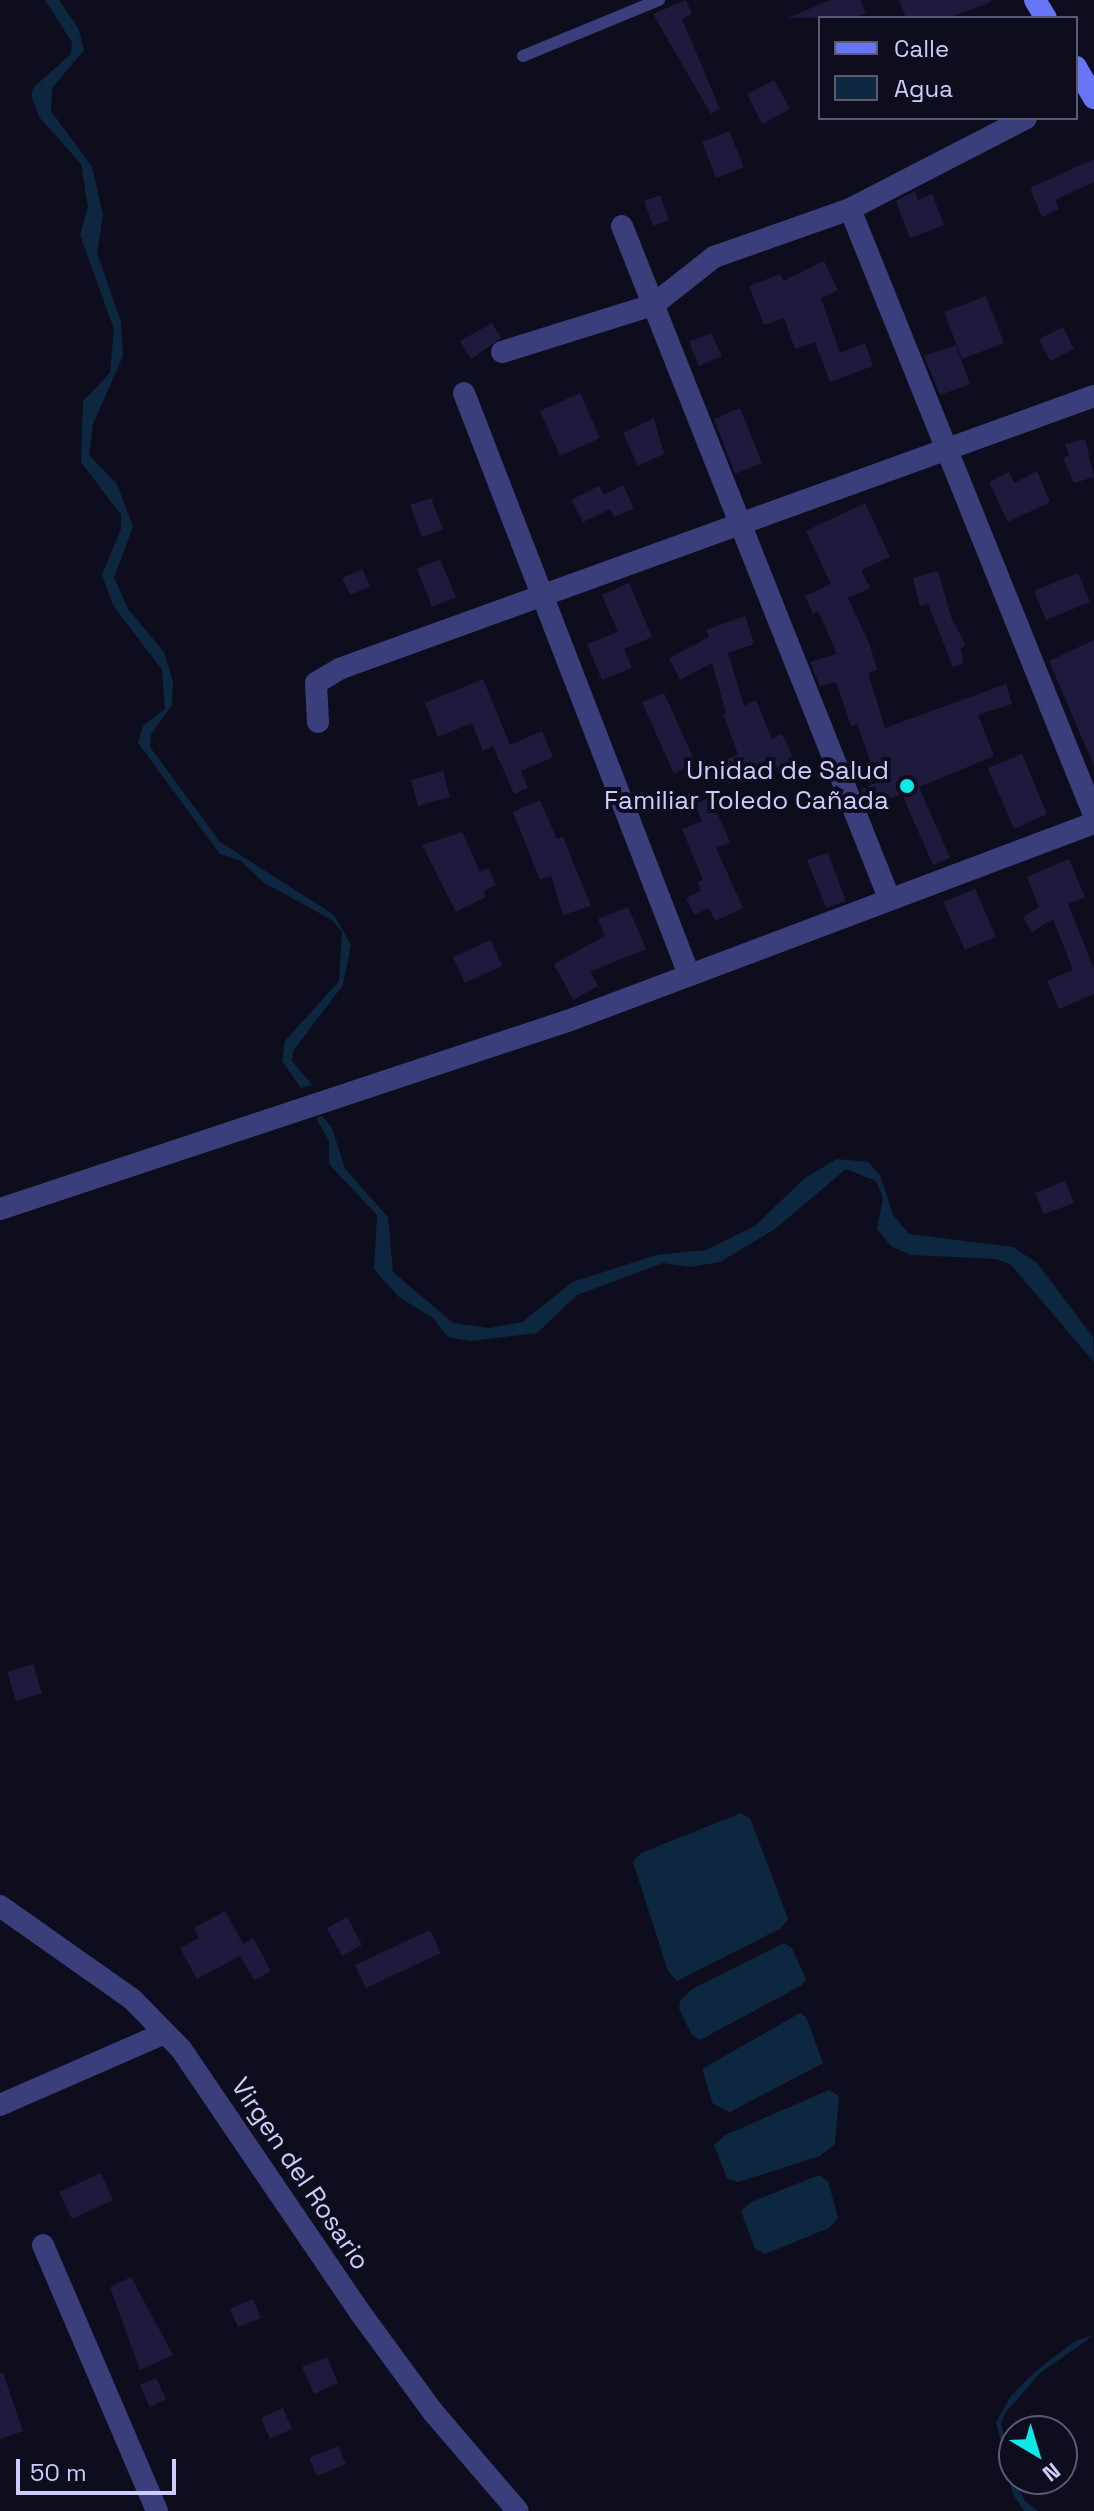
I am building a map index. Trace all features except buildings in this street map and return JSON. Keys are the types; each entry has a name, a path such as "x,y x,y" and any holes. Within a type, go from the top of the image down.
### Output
{"street":[{"path":"502,352 653,305 714,257 850,209 1022,120"},
{"path":"850,209 1094,815"},
{"path":"622,226 889,898"},
{"path":"464,393 688,972"},
{"path":"318,722 316,683 339,669 541,593 1094,396"},
{"path":"0,1209 558,1024 688,972 1094,823"},
{"name":"Virgen del Rosario","path":"0,1906 132,1999 181,2049 359,2311 433,2412 518,2511"},
{"path":"0,2105 165,2033"},
{"path":"43,2245 157,2511"}],"lane":[{"path":"523,56 659,0"}],"water":[{"path":"45,0 59,0 78,28 84,50 52,88 51,111 92,167 103,215 97,253 121,322 123,356 93,424 89,455 117,484 133,527 114,577 128,609 164,652 173,682 172,705 151,734 150,747 220,842 334,915 351,945 343,985 293,1051 292,1061 312,1085 301,1088 282,1061 285,1041 339,981 342,932 332,920 263,882 241,861 220,854 138,743 143,726 165,709 162,670 113,605 102,575 121,529 121,515 81,462 83,401 110,373 114,329 80,235 88,207 81,164 40,118 31,96 34,87 71,54 72,42"},
{"path":"322,1116 332,1128 345,1169 388,1217 393,1272 453,1323 489,1328 522,1322 573,1282 656,1255 706,1250 755,1226 805,1178 837,1159 868,1162 880,1175 893,1215 909,1234 1013,1247 1037,1263 1093,1337 1094,1362 1011,1265 997,1259 911,1255 891,1246 877,1229 883,1198 876,1181 846,1169 775,1229 720,1262 690,1267 663,1263 577,1295 537,1333 471,1341 448,1337 433,1318 399,1297 374,1269 377,1215 329,1164 329,1141 316,1118"},
{"path":"741,1813 750,1818 788,1919 781,1928 677,1981 668,1971 633,1862 641,1853"},
{"path":"784,1943 792,1948 806,1979 802,1985 700,2040 692,2035 679,2009 680,2001 692,1989"},
{"path":"800,2013 806,2017 823,2063 730,2112 713,2104 702,2069"},
{"path":"829,2090 839,2096 835,2144 820,2156 738,2182 727,2178 714,2145 725,2135"},
{"path":"819,2175 828,2181 838,2218 829,2228 765,2254 755,2249 741,2211 751,2202"},
{"path":"1094,2335 1040,2373 1004,2415 1000,2415 1011,2396 1037,2370 1075,2341"},
{"path":"1014,2495 1022,2495 1038,2511 1024,2511"}],"place":[{"name":"Unidad de Salud Familiar Toledo Cañada","path":"907,786"}]}
